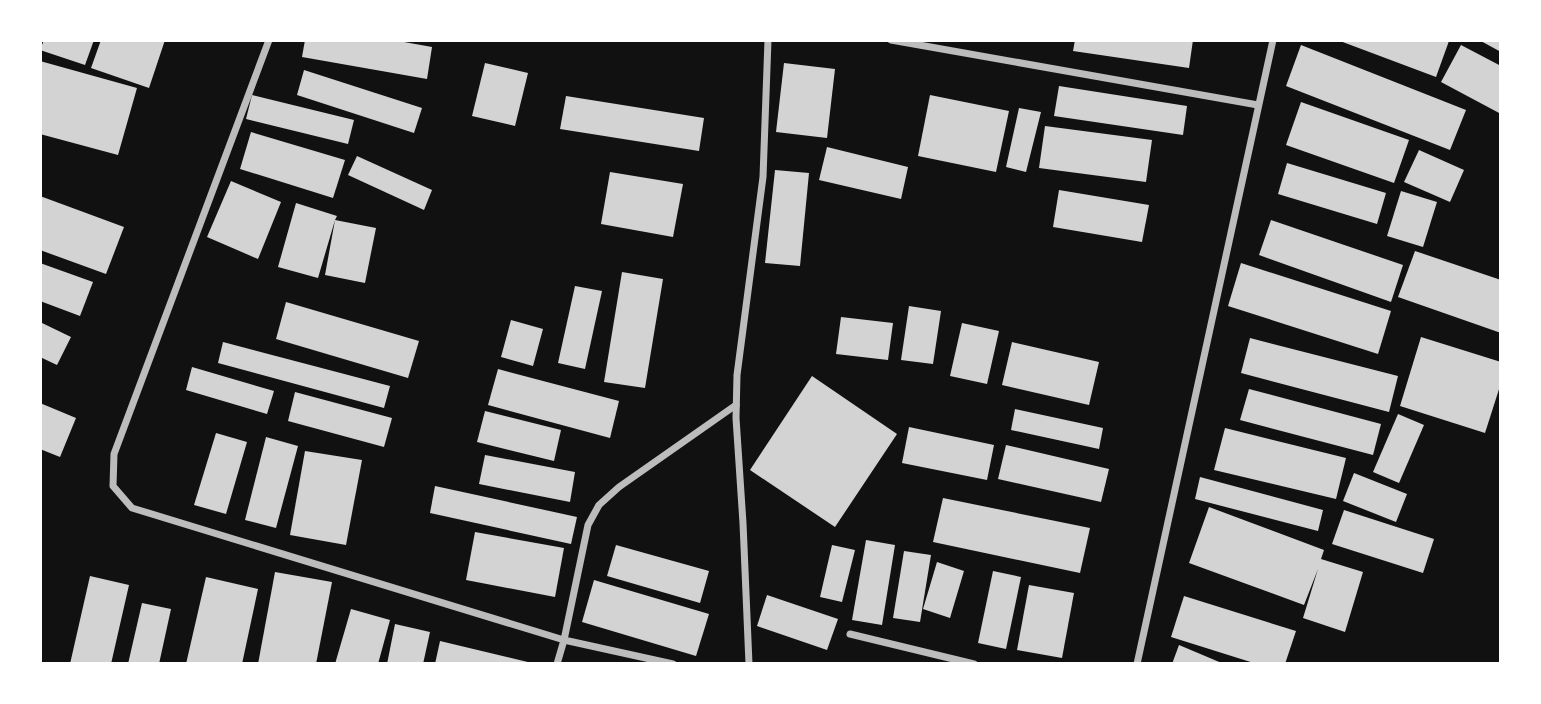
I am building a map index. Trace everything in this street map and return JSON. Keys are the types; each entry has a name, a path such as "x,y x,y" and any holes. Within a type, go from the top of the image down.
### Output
{"street":[{"path":"270,40 114,454 113,486 132,508 564,640 673,664"},
{"path":"749,664 736,405 737,375 763,177 768,40"},
{"path":"891,40 1258,105"},
{"path":"1137,664 1273,40"},
{"path":"556,664 564,640 588,525 599,505 620,486 736,405"},
{"path":"850,634 974,664"}],"building":[{"path":"44,40 94,40 85,65 40,50"},
{"path":"101,40 165,40 149,88 91,68"},
{"path":"305,40 393,40 432,47 427,79 302,57"},
{"path":"1075,40 1193,40 1189,68 1073,51"},
{"path":"1479,40 1501,40 1501,52"},
{"path":"1340,41 1449,41 1436,77"},
{"path":"1301,45 1466,110 1450,150 1286,86"},
{"path":"1461,45 1501,66 1501,114 1441,82"},
{"path":"40,61 137,88 118,155 40,134"},
{"path":"485,63 528,73 515,126 472,116"},
{"path":"784,63 835,69 827,138 776,132"},
{"path":"304,70 422,108 414,133 297,95"},
{"path":"1059,86 1187,106 1183,135 1054,116"},
{"path":"252,95 354,120 348,144 246,119"},
{"path":"930,95 1009,111 996,172 918,156"},
{"path":"566,96 704,118 699,151 560,129"},
{"path":"1301,102 1409,140 1394,183 1286,145"},
{"path":"1019,108 1041,112 1026,172 1006,167"},
{"path":"1045,126 1152,140 1146,182 1039,168"},
{"path":"251,132 345,160 333,198 240,169"},
{"path":"827,147 908,167 901,199 819,180"},
{"path":"1419,150 1464,170 1450,202 1404,182"},
{"path":"357,156 432,190 424,210 348,175"},
{"path":"1287,163 1386,193 1377,224 1278,194"},
{"path":"775,170 809,173 800,266 765,263"},
{"path":"610,172 683,184 673,237 601,224"},
{"path":"231,181 281,202 258,259 207,237"},
{"path":"1059,190 1149,205 1142,242 1053,227"},
{"path":"1401,191 1437,202 1423,247 1387,236"},
{"path":"40,196 124,227 106,274 40,250"},
{"path":"296,203 337,216 318,278 278,267"},
{"path":"335,220 376,228 365,283 325,275"},
{"path":"1271,220 1403,265 1391,302 1259,255"},
{"path":"1415,251 1501,280 1501,333 1398,297"},
{"path":"40,263 93,282 80,316 40,301"},
{"path":"1241,263 1391,311 1378,354 1228,306"},
{"path":"622,272 663,279 645,388 604,382"},
{"path":"575,286 602,291 585,369 558,363"},
{"path":"286,302 419,341 408,378 276,339"},
{"path":"909,306 941,311 933,364 901,360"},
{"path":"841,317 893,323 888,360 836,354"},
{"path":"511,320 543,329 533,366 501,357"},
{"path":"40,322 71,337 57,365 40,357"},
{"path":"962,323 999,331 987,384 950,376"},
{"path":"1421,337 1501,362 1501,383 1485,433 1400,406"},
{"path":"1250,338 1398,376 1389,412 1241,373"},
{"path":"223,342 390,386 384,408 218,363"},
{"path":"1012,342 1099,362 1089,405 1002,385"},
{"path":"192,367 274,391 267,414 186,390"},
{"path":"498,369 619,401 610,438 488,405"},
{"path":"812,376 897,434 835,527 750,470"},
{"path":"1249,389 1381,424 1373,455 1240,420"},
{"path":"295,392 392,418 384,447 288,421"},
{"path":"40,403 76,418 60,457 40,449"},
{"path":"1015,409 1103,428 1099,449 1011,430"},
{"path":"485,411 561,430 554,461 477,442"},
{"path":"1398,414 1424,425 1399,483 1373,472"},
{"path":"909,427 994,445 987,480 902,463"},
{"path":"1225,428 1346,458 1336,499 1214,470"},
{"path":"216,433 247,442 226,514 194,505"},
{"path":"266,437 298,446 276,528 245,520"},
{"path":"1006,445 1109,469 1101,502 998,479"},
{"path":"305,451 362,460 346,545 290,535"},
{"path":"485,455 575,472 570,502 479,484"},
{"path":"1354,473 1407,494 1396,522 1343,501"},
{"path":"1200,477 1323,510 1318,531 1195,499"},
{"path":"435,486 577,517 571,544 430,513"},
{"path":"943,498 1090,528 1080,573 933,542"},
{"path":"1209,507 1324,550 1321,559 1363,572 1345,632 1303,618 1318,569 1304,605 1189,563"},
{"path":"1344,510 1434,539 1423,573 1332,544"},
{"path":"475,532 564,548 555,597 466,580"},
{"path":"866,540 895,545 882,625 852,620"},
{"path":"616,545 709,571 700,603 607,576"},
{"path":"832,545 855,550 842,602 820,597"},
{"path":"904,551 931,555 920,622 893,618"},
{"path":"937,562 964,571 950,618 923,609"},
{"path":"993,571 1021,577 1006,649 978,643"},
{"path":"275,572 332,582 316,664 258,664"},
{"path":"90,576 129,585 111,664 70,664"},
{"path":"206,577 258,589 242,664 186,664"},
{"path":"594,580 709,614 696,656 582,622"},
{"path":"1029,585 1074,593 1062,658 1017,650"},
{"path":"767,595 838,619 827,650 757,626"},
{"path":"1184,596 1296,631 1285,664 1257,664 1171,637"},
{"path":"142,603 171,609 159,664 128,664"},
{"path":"351,609 390,620 378,664 335,664"},
{"path":"395,624 430,632 423,664 387,664"},
{"path":"440,641 532,663 532,664 435,664"},
{"path":"1179,645 1224,664 1172,664"}]}
